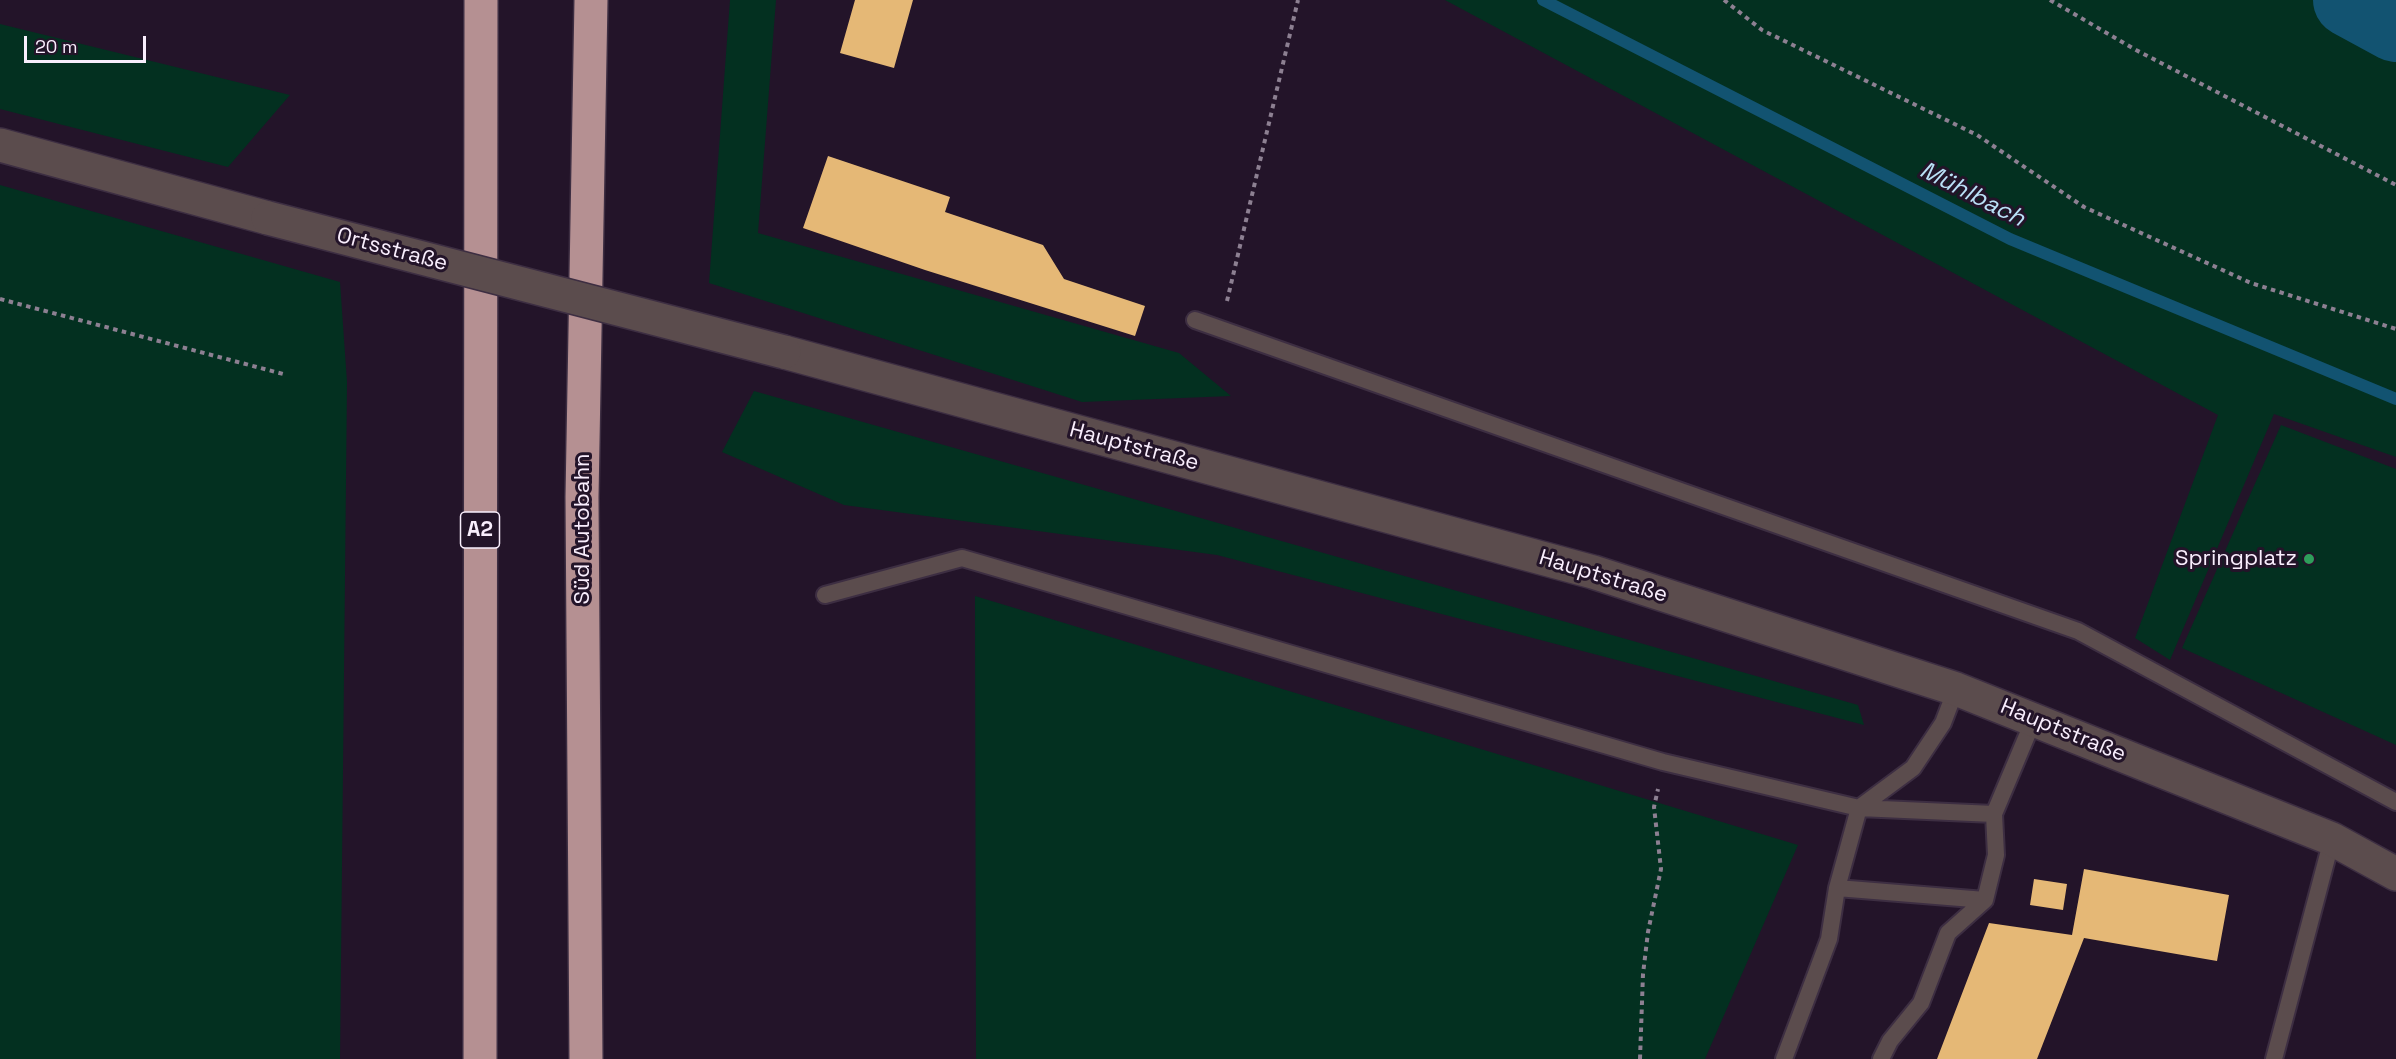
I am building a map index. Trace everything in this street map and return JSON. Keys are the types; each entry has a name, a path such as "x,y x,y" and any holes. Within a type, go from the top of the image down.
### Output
{"highway":[{"name":"A2","path":"480,1059 481,0"},
{"name":"Süd Autobahn","path":"586,1059 582,497 591,0"}],"street":[{"name":"Ortsstraße","path":"0,145 268,218 784,352"},
{"name":"Hauptstraße","path":"784,352 1593,572 1956,689 2332,839 2396,874"}],"lane":[{"path":"1195,320 2078,631 2396,802"},
{"path":"825,596 962,558 1663,762 1859,808 1994,814"},
{"path":"1784,1059 1829,939 1837,888 1859,808 1913,768 1943,723 1956,689"},
{"path":"1881,1059 1890,1041 1921,1002 1948,933 1985,900 1996,855 1994,814 2034,719"},
{"path":"2274,1059 2332,839"},
{"path":"1837,888 1985,900"}],"path":[{"path":"1220,328 1298,0"},
{"path":"1724,0 1762,30 1977,135 2085,207 2251,283 2396,329"},
{"path":"2050,0 2136,50 2396,185"},
{"path":"0,299 287,375"},
{"path":"1640,1059 1643,974 1648,932 1661,869 1654,807 1663,762"}],"green space":[{"path":"730,0 776,0 758,233 1179,353 1231,396 1082,402 709,283"},
{"path":"1445,0 2396,0 2396,457 2274,414 2170,660 2135,638 2218,415"},
{"path":"0,24 290,95 228,167 0,109"},
{"path":"0,185 340,282 347,382 340,1059 0,1059"},
{"path":"754,391 1858,705 1864,725 1217,555 844,505 722,452"},
{"name":"Springplatz","path":"2281,425 2396,469 2396,745 2182,648"},
{"path":"975,596 1798,845 1705,1059 976,1059"}],"building":[{"path":"855,0 913,0 894,68 840,53"},
{"path":"828,156 950,197 945,212 1043,245 1064,279 1145,306 1135,336 925,270 803,228"},
{"path":"2084,869 2229,895 2217,961 2084,938 2037,1059 1937,1059 1989,923 2072,935"},
{"path":"2034,879 2067,884 2063,910 2030,905"}],"waterway":[{"name":"Mühlbach","path":"1543,0 2010,239 2396,399"},
{"path":"2350,0 2396,25"}],"place":[{"name":"Springplatz","path":"2309,559"}]}
